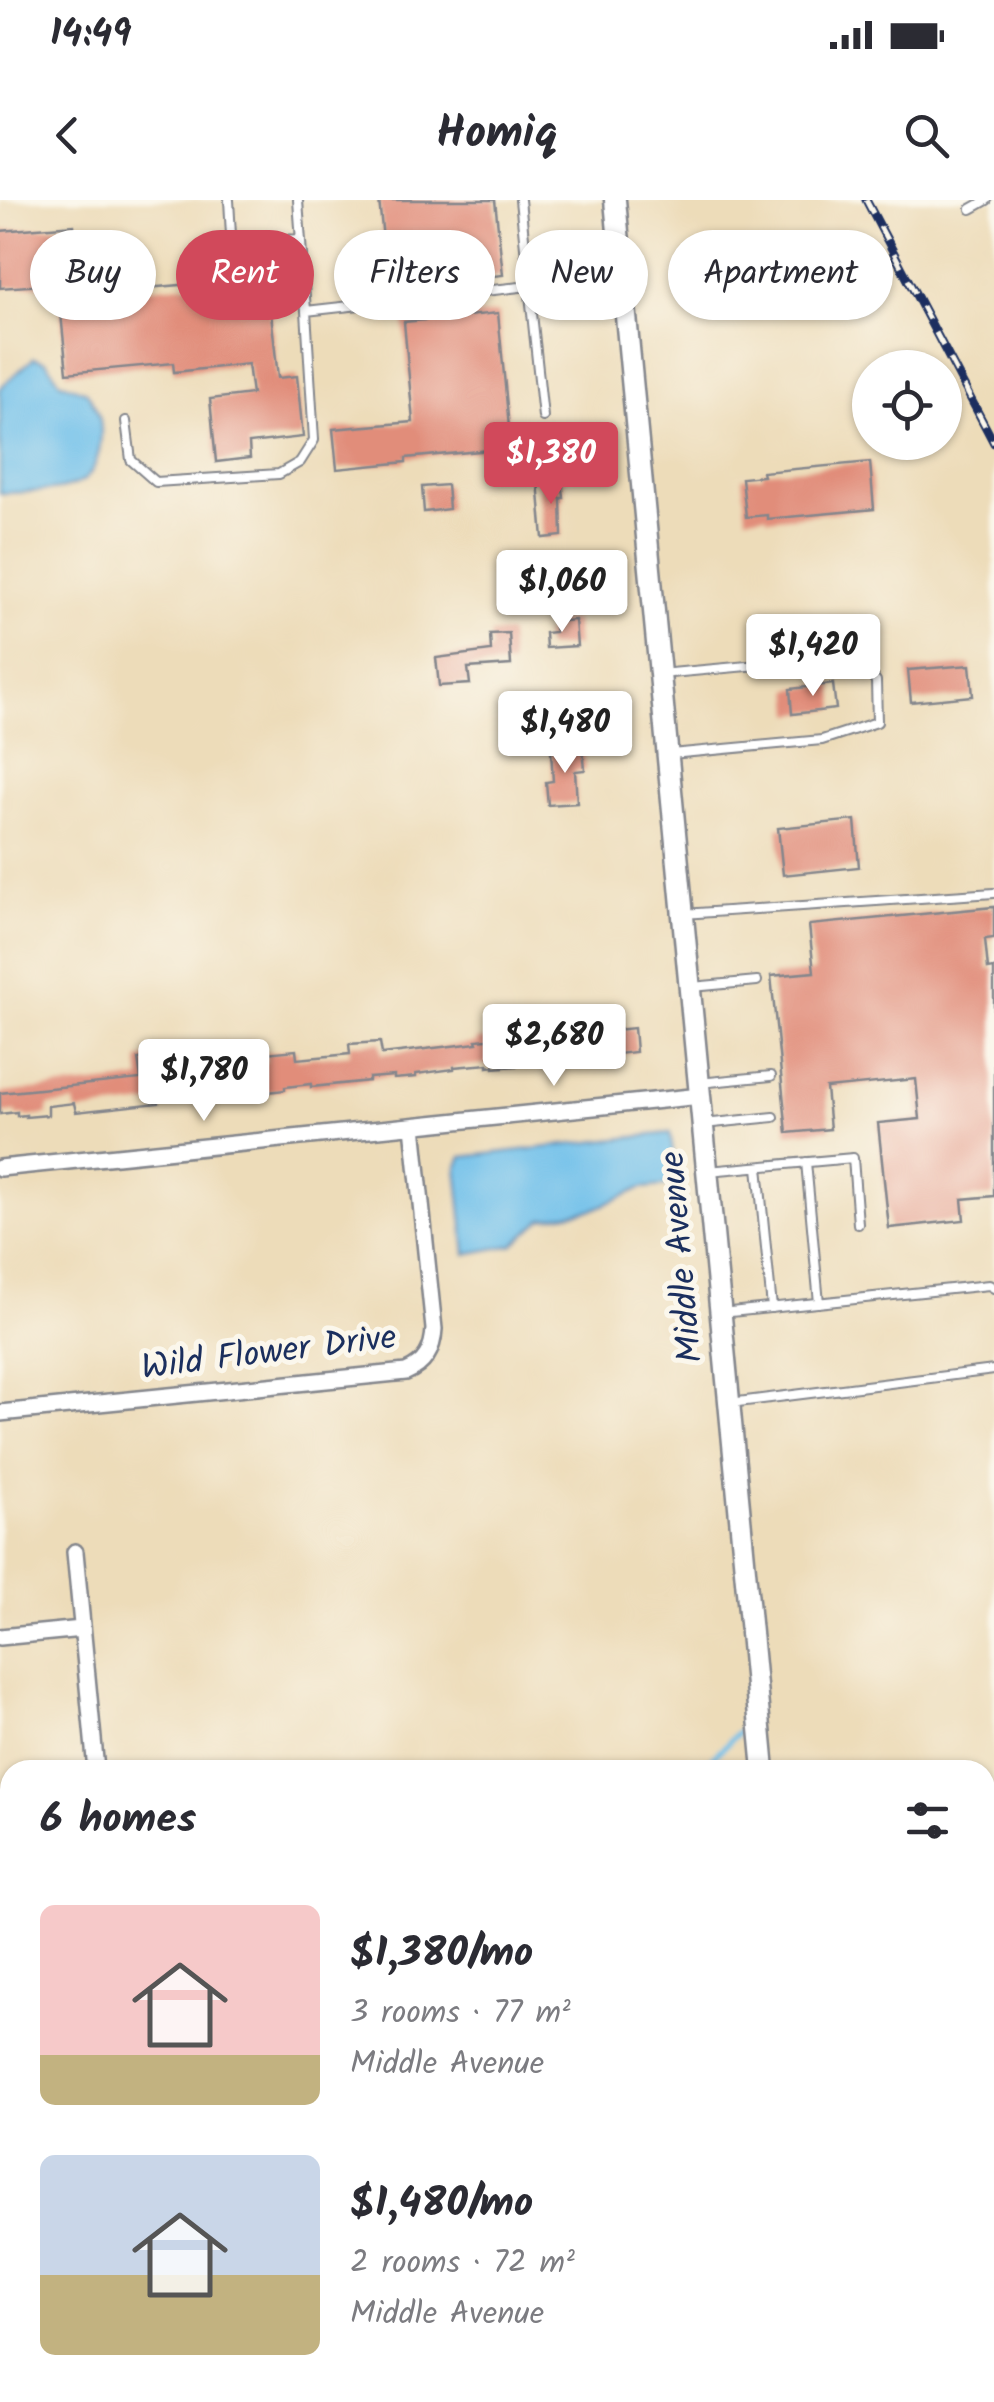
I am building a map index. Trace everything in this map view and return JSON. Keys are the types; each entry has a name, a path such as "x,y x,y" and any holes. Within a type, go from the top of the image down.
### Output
{"street":[{"name":"Middle Avenue","path":"615,200 618,230"},
{"name":"Middle Avenue","path":"626,320 763,1760"},
{"path":"0,1168 413,1126 700,1090"},
{"name":"Wild Flower Drive","path":"0,1414 414,1369 430,1351 434,1329 413,1126"},
{"path":"75,1552 95,1760"},
{"path":"0,1637 82,1628"}],"lane":[{"path":"229,200 231,230"},
{"path":"298,200 300,230"},
{"path":"520,200 523,230"},
{"path":"971,208 986,200"},
{"path":"314,310 515,288"},
{"path":"126,422 131,460 156,482 279,474 300,462 314,440 307,320"},
{"path":"533,320 543,418"},
{"path":"660,674 857,656 876,681 877,722 822,740 668,754"},
{"path":"684,914 994,892"},
{"path":"690,988 757,981"},
{"path":"700,1090 771,1076"},
{"path":"703,1124 774,1117"},
{"path":"708,1171 853,1158 858,1224"},
{"path":"806,1162 819,1303"},
{"path":"758,1167 772,1308"},
{"path":"721,1313 994,1288"},
{"path":"730,1403 994,1370"}],"water":[{"path":"34,358 46,361 60,382 87,392 100,420 99,452 90,474 77,484 44,491 0,493 0,390"},
{"path":"670,1133 675,1163 672,1181 642,1188 594,1209 542,1219 513,1245 466,1254 457,1168 462,1157"}],"building":[{"path":"379,200 495,200 503,275 495,276 495,230 382,230"},
{"path":"74,225 74,230 30,230 30,286 0,288 0,231"},
{"path":"176,285 176,320 272,320 278,378 297,376 303,437 249,443 250,458 216,462 210,399 252,394 248,364 174,372 173,363 67,373 62,320 156,320 156,287"},
{"path":"498,313 511,448 337,469 333,429 413,422 404,322 495,320"},
{"path":"870,462 874,509 767,519 767,515 746,517 742,478 763,476 762,472"},
{"path":"562,479 562,536 543,538 538,481"},
{"path":"447,485 449,509 424,512 422,487"},
{"path":"575,620 577,646 546,648 545,633 555,632 554,622"},
{"path":"803,626 805,645 762,650 760,631"},
{"path":"509,633 511,665 468,668 470,684 439,686 436,658 491,651 490,634"},
{"path":"970,665 973,696 911,702 908,670"},
{"path":"833,684 836,709 792,714 790,689"},
{"path":"583,748 585,770 575,771 577,803 548,805 546,782 553,781 551,751"},
{"path":"855,820 859,867 783,875 778,828"},
{"path":"994,907 994,938 985,939 988,969 994,968 994,1196 962,1199 964,1220 889,1228 878,1123 920,1119 916,1079 826,1088 830,1129 787,1133 771,976 814,972 809,925"},
{"path":"634,1028 636,1052 580,1058 578,1051 552,1053 552,1060 536,1064 454,1067 416,1077 369,1078 268,1092 242,1094 227,1091 227,1084 200,1086 201,1096 185,1098 185,1089 158,1091 159,1103 76,1112 74,1103 48,1106 48,1115 0,1114 0,1093 141,1079 138,1059 169,1055 172,1072 266,1062 265,1053 296,1050 297,1059 350,1054 349,1044 380,1042 382,1054 477,1043 476,1040 508,1037 508,1041"}],"waterway":[{"path":"710,1760 739,1732"}],"railway":[{"path":"866,200 994,443"}]}
